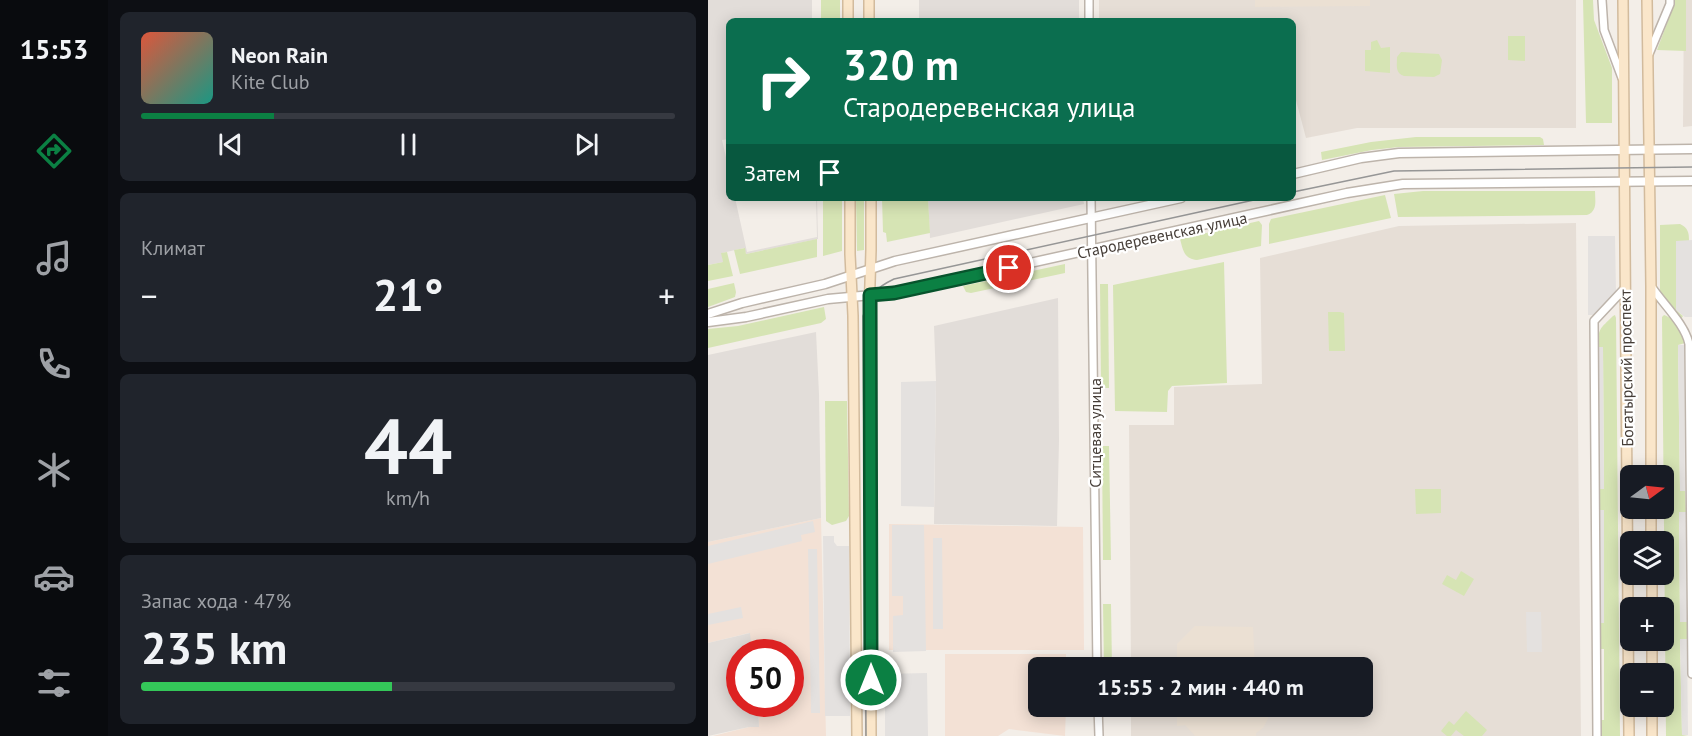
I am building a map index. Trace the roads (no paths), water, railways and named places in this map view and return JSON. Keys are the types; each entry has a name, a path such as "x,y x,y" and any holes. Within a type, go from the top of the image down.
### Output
{"main road":[{"path":"848,0 848,18"},
{"path":"869,0 869,18"},
{"name":"Богатырский проспект","path":"1623,0 1629,736"},
{"name":"Богатырский проспект","path":"1647,0 1651,465"},
{"path":"850,201 857,736"},
{"path":"871,201 872,736"},
{"path":"1652,717 1652,736"}],"street":[{"path":"1089,0 1089,18"},
{"path":"1602,0 1603,23 1624,84"},
{"path":"1647,59 1670,0"},
{"path":"1296,173 1361,158 1400,153 1692,149"},
{"name":"Стародеревенская улица","path":"708,322 746,317 828,299 894,293 1347,193 1403,184 1692,181"},
{"name":"Ситцевая улица","path":"1091,201 1097,657"},
{"name":"Стародеревенская улица","path":"708,314 742,303 825,284 895,261 1168,201"},
{"path":"1651,286 1687,334 1689,344 1692,674"},
{"path":"1597,736 1594,321 1625,288"},
{"path":"1098,717 1099,736"}],"tram line":[{"path":"1296,191 1394,171 1692,167"},
{"path":"866,736 863,316 874,293 894,279 1249,201"}]}
